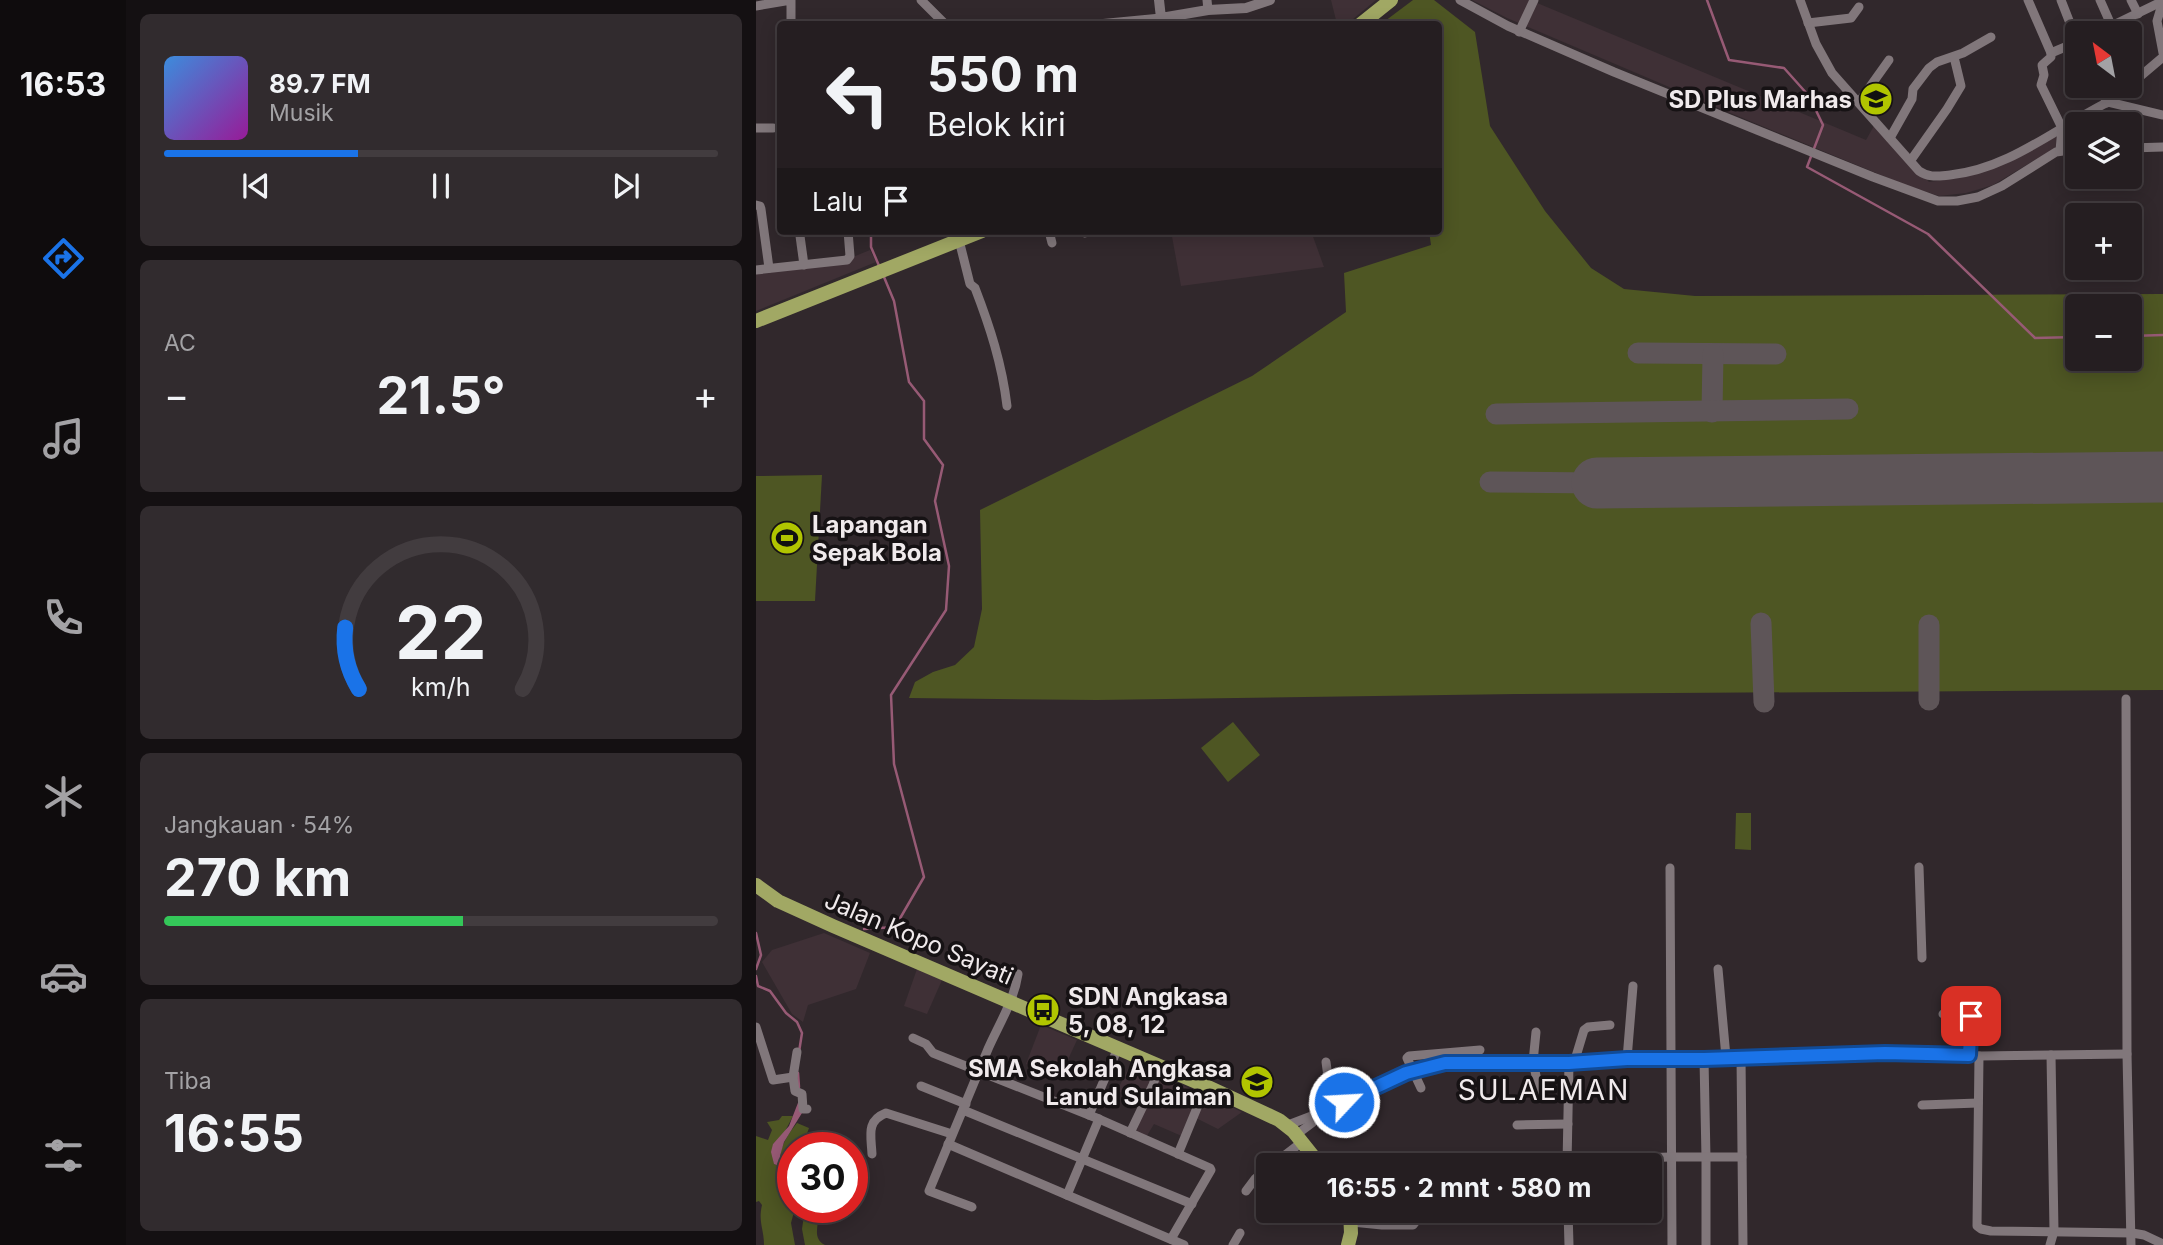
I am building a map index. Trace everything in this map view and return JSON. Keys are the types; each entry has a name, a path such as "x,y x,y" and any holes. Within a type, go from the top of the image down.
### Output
{"main road":[{"path":"1365,21 1391,0"},
{"path":"756,321 972,235"},
{"name":"Jalan Kopo Sayati","path":"756,885 778,901 833,926 1015,999 1206,1086 1296,1134 1311,1153"},
{"path":"1349,1244 1351,1223"}],"street":[{"path":"756,6 791,0 791,21"},
{"path":"921,0 942,21"},
{"path":"1159,0 1161,18"},
{"path":"1130,21 1161,18 1207,5 1246,8 1270,0"},
{"path":"1460,0 1520,32 1918,194 1946,202 1968,200 1986,194 2065,150"},
{"path":"1520,32 1534,0"},
{"path":"1800,0 1827,67 1919,171 1927,176 1972,172 2001,162 2113,98"},
{"path":"2028,0 2051,53 2051,57 2043,64 2044,75 2040,84 2062,128 2060,151"},
{"path":"2061,0 2069,21"},
{"path":"2100,0 2109,21"},
{"path":"2131,0 2138,14"},
{"path":"2124,21 2163,1"},
{"path":"2142,74 2163,55 2158,25 2163,1"},
{"path":"1808,23 1851,18 1859,7"},
{"path":"1890,138 1912,99 1913,89 1930,68 1937,62 1954,57 1991,37"},
{"path":"2051,53 2065,47"},
{"path":"1911,160 1961,86 1954,57"},
{"path":"1859,102 1889,60"},
{"path":"2106,98 2108,102 2163,115"},
{"path":"756,128 774,128"},
{"path":"2142,148 2163,148"},
{"path":"756,205 761,209 769,268"},
{"path":"756,270 846,260 850,258 848,235"},
{"path":"1050,235 1052,243"},
{"path":"800,236 804,265"},
{"path":"959,240 970,284 975,288 994,338 1007,406"},
{"path":"2126,699 2127,1054 2132,1245"},
{"path":"1919,867 1922,958"},
{"path":"1670,868 1672,1245"},
{"path":"1718,969 1726,1057"},
{"path":"972,1206 929,1191 979,1072 1015,999 1018,974"},
{"path":"1627,1059 1633,986"},
{"path":"1943,1014 1970,1015 1978,1103 1977,1226 1992,1231 2132,1233 2144,1235 2163,1244"},
{"path":"1567,1153 1572,1063 1584,1030 1588,1027 1610,1025"},
{"path":"756,1027 773,1080 793,1077"},
{"path":"1536,1032 1533,1062 1540,1094"},
{"path":"914,1038 926,1044 933,1053 1099,1119 1212,1169 1171,1239"},
{"path":"1089,1115 1118,1048"},
{"path":"1421,1088 1412,1071 1409,1056 1480,1051"},
{"path":"797,1052 793,1077 803,1109 807,1109"},
{"path":"1281,1153 1296,1134 1322,1112 1412,1071 1445,1063 1572,1063 1627,1059 1885,1053 2127,1054"},
{"path":"2050,1245 2054,1231 2051,1055"},
{"path":"1741,1057 1743,1245"},
{"path":"1704,1059 1706,1245"},
{"path":"1326,1062 1332,1107"},
{"path":"1130,1133 1159,1066"},
{"path":"921,1086 1192,1204"},
{"path":"1178,1153 1206,1086"},
{"path":"1922,1105 1978,1103"},
{"path":"872,1154 872,1123 875,1118 886,1113 950,1139 1067,1195 1184,1245"},
{"path":"1067,1195 1099,1119"},
{"path":"1517,1125 1568,1124"},
{"path":"1662,1157 1742,1157"},
{"path":"1246,1191 1256,1178"},
{"path":"1374,1223 1414,1223"},
{"path":"1568,1223 1569,1245"},
{"path":"1233,1245 1240,1233"}],"shaded area":[{"path":"1331,0 1376,0 1351,21 1336,21"},
{"path":"1472,0 1530,0 1866,140 1875,124 1929,182 1959,178 1991,169 2065,129 2065,144 1993,185 1966,193 1939,196 1905,185 1507,18"},
{"path":"1172,235 1312,235 1324,267 1181,286"},
{"path":"870,250 876,262 756,311 756,272 838,263"},
{"path":"824,933 870,953 856,989 808,1005 803,1022 792,1014 762,962 772,950"},
{"path":"917,969 942,980 927,1014 904,1006"},
{"path":"1041,1025 1077,1040 1059,1079 1026,1064"},
{"path":"1131,1063 1242,1112 1218,1129 1194,1117 1184,1137 1154,1124 1145,1139 1136,1134 1145,1102 1117,1091"},
{"path":"801,1095 802,1113 790,1132 784,1132 789,1126"},
{"path":"777,1140 777,1165 774,1164 771,1152"}],"green space":[{"path":"1413,0 1434,0 1475,32 1490,126 1545,211 1591,268 1624,289 1695,296 2065,294 2065,371 2142,371 2142,294 2163,294 2163,690 1097,700 909,698 915,682 933,672 955,665 974,647 982,609 980,510 1252,376 1346,312 1344,273 1431,245 1430,235 1442,235 1442,21 1385,21"},
{"name":"Lapangan Sepak Bola","path":"822,475 815,601 756,601 756,476"},
{"path":"1233,722 1260,755 1228,782 1201,748"},
{"path":"1736,813 1751,813 1751,850 1735,849"},
{"path":"782,1116 793,1116 785,1132 777,1132 777,1140 773,1144 774,1164 777,1165 777,1223 791,1223 795,1245 764,1245 762,1205 759,1201 756,1202 756,1136 768,1140 772,1130 767,1122 779,1120"},
{"path":"797,1123 809,1128 808,1132 790,1132"},
{"path":"803,1223 818,1223 819,1239 825,1245 805,1245"}],"waterway":[{"path":"1707,0 1729,60 1784,68 1809,96 1823,125 1807,167 1928,234 2035,338 2065,337"},
{"path":"871,235 871,247 880,268"},
{"path":"864,929 895,927 924,877 894,764 891,695 946,610 949,566 935,501 943,465 924,439 924,401 909,382 894,301 884,277"},
{"path":"2142,336 2163,335"},
{"path":"756,933 761,955 756,969"},
{"path":"756,976 758,986 770,991 786,1013 797,1022 802,1033 799,1052"},
{"path":"798,1073 799,1087"}],"taxiway":[{"path":"1638,353 1776,354"},
{"path":"1712,412 1713,354"},
{"path":"1496,414 1848,409"},
{"path":"1490,482 1597,483"},
{"path":"1761,623 1764,702"},
{"path":"1929,625 1929,700"}],"runway":[{"path":"1597,483 2163,477"}],"place":[{"name":"SD Plus Marhas","path":"1876,99"},
{"name":"Lapangan Sepak Bola","path":"787,538"},
{"name":"SDN Angkasa 5, 08, 12","path":"1043,1010"},
{"name":"SMA Sekolah Angkasa Lanud Sulaiman","path":"1257,1082"}],"district":[{"name":"SULAEMAN","path":"1544,1090"}],"route":[{"path":"1344,1102 1406,1073 1445,1063 1569,1063 1627,1059 1885,1053 1969,1055 1971,1016"}]}
